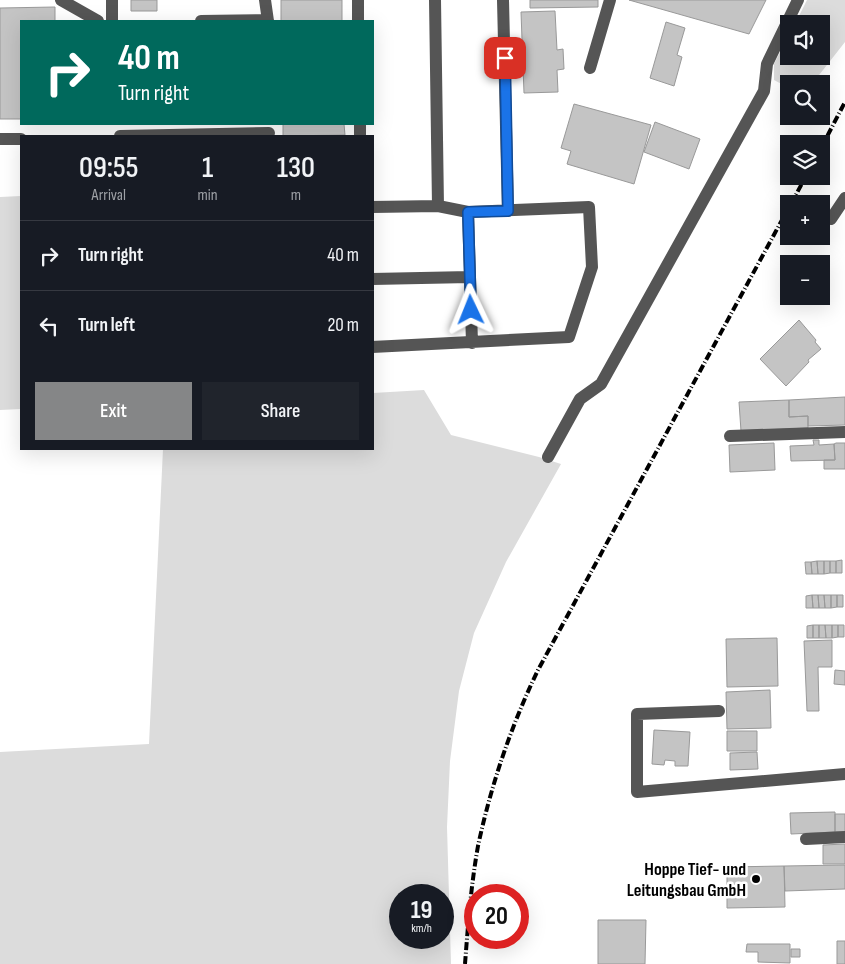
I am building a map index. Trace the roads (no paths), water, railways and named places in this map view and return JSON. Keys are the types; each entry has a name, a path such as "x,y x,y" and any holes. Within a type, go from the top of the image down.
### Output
{"lane":[{"path":"61,0 96,20"},
{"path":"112,0 112,20"},
{"path":"265,0 268,20"},
{"path":"358,0 358,20"},
{"path":"435,0 438,206"},
{"path":"504,0 508,211"},
{"path":"590,68 610,0"},
{"path":"548,456 580,400 601,384 764,91 767,64 798,0"},
{"path":"150,135 269,131"},
{"path":"0,139 20,139"},
{"path":"831,219 845,198"},
{"path":"374,207 438,206 468,212 589,208 592,267 570,338 374,346"},
{"path":"468,212 472,343"},
{"path":"374,279 470,277"},
{"path":"730,436 845,432"},
{"path":"719,711 637,714 637,792 845,774"},
{"path":"806,839 845,837"}],"railway":[{"path":"828,135 845,102"},
{"path":"796,195 801,185"},
{"path":"465,964 473,875 483,823 503,756 528,691 780,224"}],"place":[{"name":"Hoppe Tief- und Leitungsbau GmbH","path":"756,879"}]}
